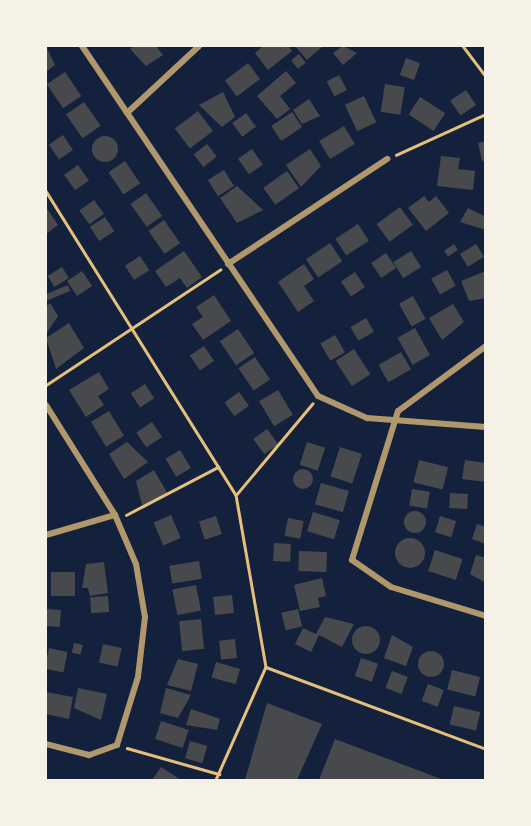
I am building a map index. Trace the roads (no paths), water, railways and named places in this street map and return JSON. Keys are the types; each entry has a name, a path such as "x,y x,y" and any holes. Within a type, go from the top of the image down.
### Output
{"street":[{"path":"82,46 318,396 344,412 393,422 485,427"},
{"path":"127,113 199,46"},
{"path":"229,264 387,159"},
{"path":"485,345 411,396 393,422 352,560 391,587 485,616"},
{"path":"46,405 115,515 136,564 145,617 138,677 117,745 89,755 46,744"},
{"path":"46,535 115,515"}]}
